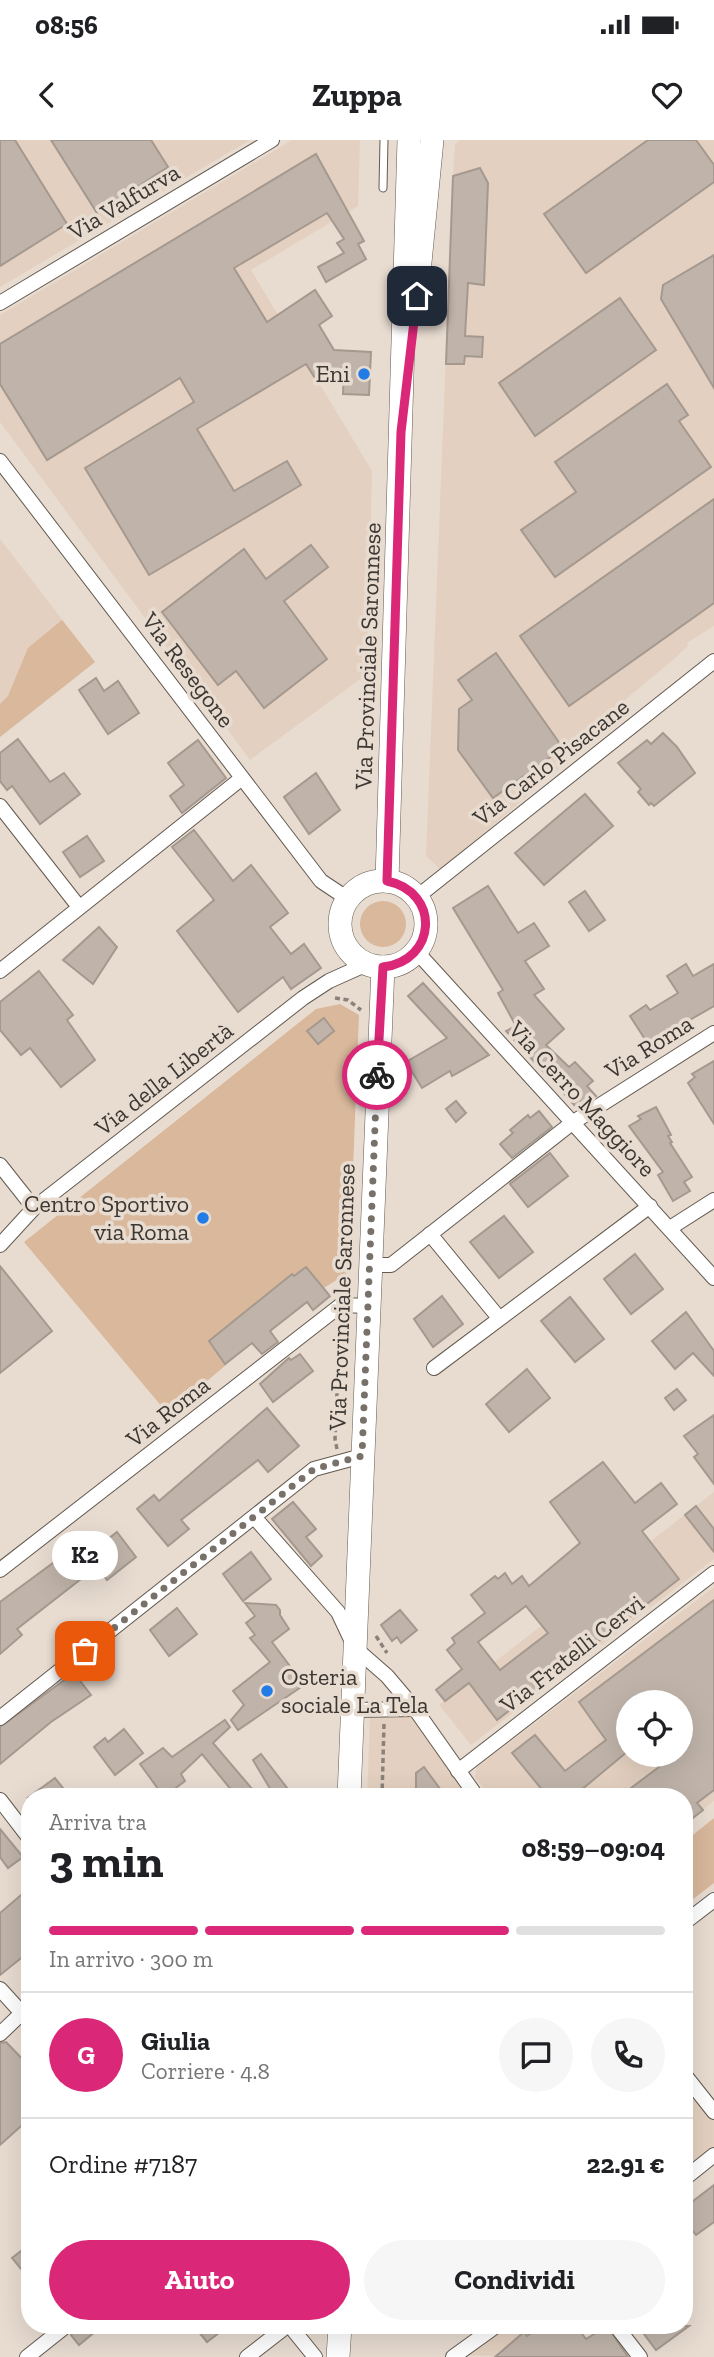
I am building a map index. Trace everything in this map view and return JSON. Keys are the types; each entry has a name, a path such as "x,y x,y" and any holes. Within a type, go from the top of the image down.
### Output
{"main road":[{"name":"Via Provinciale Saronnese","path":"387,881 401,432 401,320 409,140"},
{"name":"Via Provinciale Saronnese","path":"401,432 432,140"},
{"path":"387,881 404,886 417,897 426,924 416,951 401,963 375,966 351,954 341,936 340,917 348,899 365,884 387,881"},
{"name":"Via Provinciale Saronnese","path":"349,1788 355,1647 351,1458 369,1306 362,1269 375,966"},
{"path":"323,2357 324,2334"},
{"path":"338,2357 339,2334"}],"street":[{"name":"Via Valfurva","path":"0,303 272,140"},
{"name":"Via Resegone","path":"0,461 321,881 348,899"},
{"name":"Via Carlo Pisacane","path":"417,897 714,661"},
{"path":"0,971 242,778"},
{"path":"0,806 79,907"},
{"name":"Via Cerro Maggiore","path":"416,951 714,1278"},
{"name":"Via della Libertà","path":"0,1245 34,1208 303,998 329,981 375,966"},
{"name":"Via Roma","path":"362,1269 391,1265 572,1123 714,1033"},
{"path":"0,1166 34,1208"},
{"path":"670,1228 714,1200"},
{"path":"434,1368 650,1206"},
{"path":"430,1234 499,1318"},
{"path":"341,1305 369,1306"},
{"name":"Via Roma","path":"0,1570 341,1305"},
{"path":"0,1718 314,1469 351,1458"},
{"path":"255,1518 338,1612 355,1647 387,1676 415,1710 470,1788"},
{"name":"Via Fratelli Cervi","path":"458,1771 714,1573"},
{"path":"352,1710 415,1710"},
{"path":"0,1800 21,1827"},
{"path":"693,1916 714,1900"},
{"path":"0,1989 21,2012"},
{"path":"0,2034 21,2021"},
{"path":"693,2085 714,2112"},
{"path":"693,2172 714,2155"},
{"path":"27,2357 56,2334"},
{"path":"247,2357 277,2334"},
{"path":"295,2334 315,2357"},
{"path":"453,2357 485,2334"},
{"path":"622,2334 640,2357"}],"lane":[{"path":"383,188 384,140"}],"path":[{"path":"324,1000 348,999 359,1007 363,1021"},
{"path":"351,1458 335,1439 341,1284 362,1269"},
{"path":"374,1634 396,1667 387,1676"},
{"path":"382,1788 383,1708"}],"shaded area":[{"path":"0,140 250,140 0,287"},
{"path":"292,140 360,140 358,206 251,270 372,471 367,674 250,760 0,422 0,315"},
{"path":"461,140 714,140 714,626 687,643 688,646 674,659 577,740 583,748 441,870 426,856 453,176 455,144"},
{"path":"0,539 95,662 0,737"},
{"path":"62,620 95,662 0,737 0,704 8,696 28,648"},
{"path":"383,901 399,908 406,924 399,940 383,947 367,940 360,924 367,908"},
{"name":"Centro Sportivo via Roma","path":"340,1004 359,1015 349,1272 324,1288 330,1296 313,1310 307,1302 271,1331 276,1339 252,1343 168,1414 24,1242 316,1009"},
{"path":"714,1492 714,1559 471,1745 439,1705"},
{"path":"714,1587 714,1801 693,1818 693,1788 483,1788 475,1777 477,1767"},
{"path":"418,1715 467,1788 367,1788 370,1716"},
{"path":"714,1818 714,1883 693,1899 693,1835"},
{"path":"693,2093 714,2120 714,2149 693,2165"},
{"path":"496,2334 521,2334 538,2357 466,2355"}],"building":[{"path":"0,140 15,140 67,224 0,266"},
{"path":"51,140 151,140 168,167 97,213"},
{"path":"648,140 696,140 714,165 714,182 586,273 544,214"},
{"path":"316,154 364,241 358,244 366,259 326,282 318,267 344,253 337,243 344,239 327,213 234,268 267,322 315,290 332,316 319,325 334,350 371,352 369,395 343,394 344,372 326,371 315,378 306,364 197,429 234,491 287,461 301,485 149,575 85,468 194,402 180,378 47,460 0,384 0,344"},
{"path":"480,168 488,183 484,285 468,283 465,336 483,337 482,357 465,356 464,364 446,364 453,176"},
{"path":"714,255 714,388 661,299 663,285"},
{"path":"620,298 656,350 535,436 499,383"},
{"path":"667,384 688,415 679,421 711,467 555,577 521,530 576,492 555,462"},
{"path":"714,499 714,603 569,706 520,636"},
{"path":"311,545 328,567 284,601 327,659 264,708 236,671 218,685 162,612 244,549 266,579"},
{"path":"496,653 563,748 493,798 458,750 459,709 472,700 458,680"},
{"path":"96,678 104,691 118,681 139,713 108,734 79,690"},
{"path":"663,733 677,747 695,773 654,806 651,803 649,805 638,792 641,789 618,763 647,740 651,744"},
{"path":"18,739 50,782 64,773 80,794 40,824 12,786 7,790 0,781 0,753"},
{"path":"198,740 226,778 182,813 170,796 184,785 168,763"},
{"path":"316,773 340,810 309,834 284,797"},
{"path":"585,794 613,826 544,885 515,853"},
{"path":"194,830 233,881 251,865 288,913 270,927 291,954 304,944 321,968 291,989 283,977 238,1012 177,931 214,900 172,847"},
{"path":"87,836 104,861 80,877 63,852"},
{"path":"488,886 518,933 534,923 549,946 525,961 544,989 534,995 564,1029 546,1045 569,1067 575,1062 593,1081 587,1086 596,1096 577,1108 506,1031 516,1026 498,993 503,990 453,908"},
{"path":"585,891 605,920 589,931 569,902"},
{"path":"99,927 117,947 93,984 63,960"},
{"path":"686,964 693,976 714,964 714,1006 648,1044 630,1016 646,1005 650,1010 678,993 667,976"},
{"path":"39,971 73,1015 67,1020 95,1060 61,1087 30,1048 21,1055 0,1030 0,1002"},
{"path":"423,983 489,1055 452,1076 450,1071 422,1088 406,1062 447,1038 408,996"},
{"path":"324,1018 334,1031 318,1044 307,1031"},
{"path":"714,1061 714,1124 688,1083 695,1077 692,1074"},
{"path":"456,1101 466,1113 456,1122 446,1109"},
{"path":"656,1107 671,1135 668,1136 672,1142 670,1143 692,1177 684,1182 690,1191 673,1201 658,1175 663,1172 629,1126 641,1119 638,1116"},
{"path":"539,1111 552,1127 512,1158 500,1144 513,1133 510,1130 528,1115 530,1118"},
{"path":"550,1153 568,1176 528,1207 510,1184"},
{"path":"504,1216 533,1252 499,1278 470,1242"},
{"path":"635,1254 663,1289 631,1314 604,1279"},
{"path":"0,1266 52,1331 0,1373"},
{"path":"306,1267 330,1296 313,1310 307,1302 270,1331 278,1342 262,1354 252,1343 225,1364 209,1341 292,1274 294,1276"},
{"path":"442,1296 463,1324 433,1347 414,1319"},
{"path":"570,1297 604,1339 575,1362 541,1321"},
{"path":"686,1312 714,1351 714,1376 693,1353 675,1369 652,1341"},
{"path":"300,1354 313,1371 273,1402 260,1384 289,1358 291,1360"},
{"path":"527,1369 550,1398 509,1432 486,1404"},
{"path":"677,1389 686,1400 674,1410 665,1398"},
{"path":"267,1408 299,1446 268,1472 258,1460 181,1520 189,1529 168,1546 137,1509 154,1495 159,1501"},
{"path":"714,1415 714,1484 694,1457 698,1454 684,1436"},
{"path":"603,1462 635,1503 661,1483 677,1504 642,1531 679,1579 497,1720 469,1683 445,1701 436,1690 462,1669 447,1650 455,1643 452,1638 485,1613 471,1595 495,1576 498,1579 505,1573 512,1584 522,1576 529,1586 580,1543 550,1502","holes":["526,1606 548,1633 500,1670 478,1642"]},
{"path":"293,1502 316,1529 306,1537 322,1556 311,1566 272,1519"},
{"path":"696,1506 714,1529 714,1552 685,1515"},
{"path":"117,1532 136,1557 107,1580 92,1560 102,1552 98,1547"},
{"path":"68,1552 86,1575 17,1629 22,1635 0,1654 0,1602"},
{"path":"251,1552 271,1579 243,1601 223,1574"},
{"path":"714,1600 714,1790 697,1803 703,1810 693,1818 693,1788 631,1788 659,1767 693,1767 693,1690 616,1690 616,1761 584,1788 541,1788 512,1753 535,1735 565,1771 606,1740 579,1702"},
{"name":"Osteria sociale La Tela","path":"245,1603 276,1605 280,1610 280,1615 289,1629 272,1642 304,1685 238,1730 231,1720 244,1705 233,1691 270,1662 250,1638 255,1635 246,1623 255,1616"},
{"path":"177,1608 197,1634 169,1656 150,1630"},
{"path":"400,1610 417,1630 401,1643 397,1637 392,1641 381,1625"},
{"path":"74,1673 91,1695 51,1722 0,1764 0,1727"},
{"path":"225,1720 230,1727 213,1743 251,1788 230,1788 202,1754 181,1774 185,1781 176,1788 157,1788 140,1764 163,1748 172,1757"},
{"path":"124,1729 143,1753 115,1775 94,1747 105,1738 108,1742"},
{"path":"261,1754 287,1788 270,1788 253,1760"},
{"path":"424,1767 439,1788 416,1788 416,1773"},
{"path":"55,1778 63,1788 41,1788"},
{"path":"0,1829 21,1855 21,1858 8,1868 0,1857"},
{"path":"21,1895 21,1958 0,1975 0,1913"},
{"path":"6,2042 21,2058 21,2126 0,2145 0,2043"},
{"path":"714,2185 714,2222 696,2235 693,2231 693,2201"},
{"path":"21,2251 21,2269 12,2258"},
{"path":"71,2334 92,2334 79,2345"},
{"path":"200,2334 218,2334 207,2342"},
{"path":"522,2334 582,2334 586,2339 594,2334 612,2334 628,2357 495,2357"},
{"path":"644,2334 678,2334 656,2350"}],"way so far":[{"path":"85,1651 314,1469 362,1456 377,1075"}],"place":[{"name":"Eni","path":"364,374"},
{"name":"Centro Sportivo via Roma","path":"203,1218"},
{"name":"K2","path":"85,1651"},
{"name":"Osteria sociale La Tela","path":"267,1691"}],"route":[{"path":"377,1075 383,967 410,958 423,938 426,924 424,910 417,897 404,886 387,881 401,432 417,296"}]}
